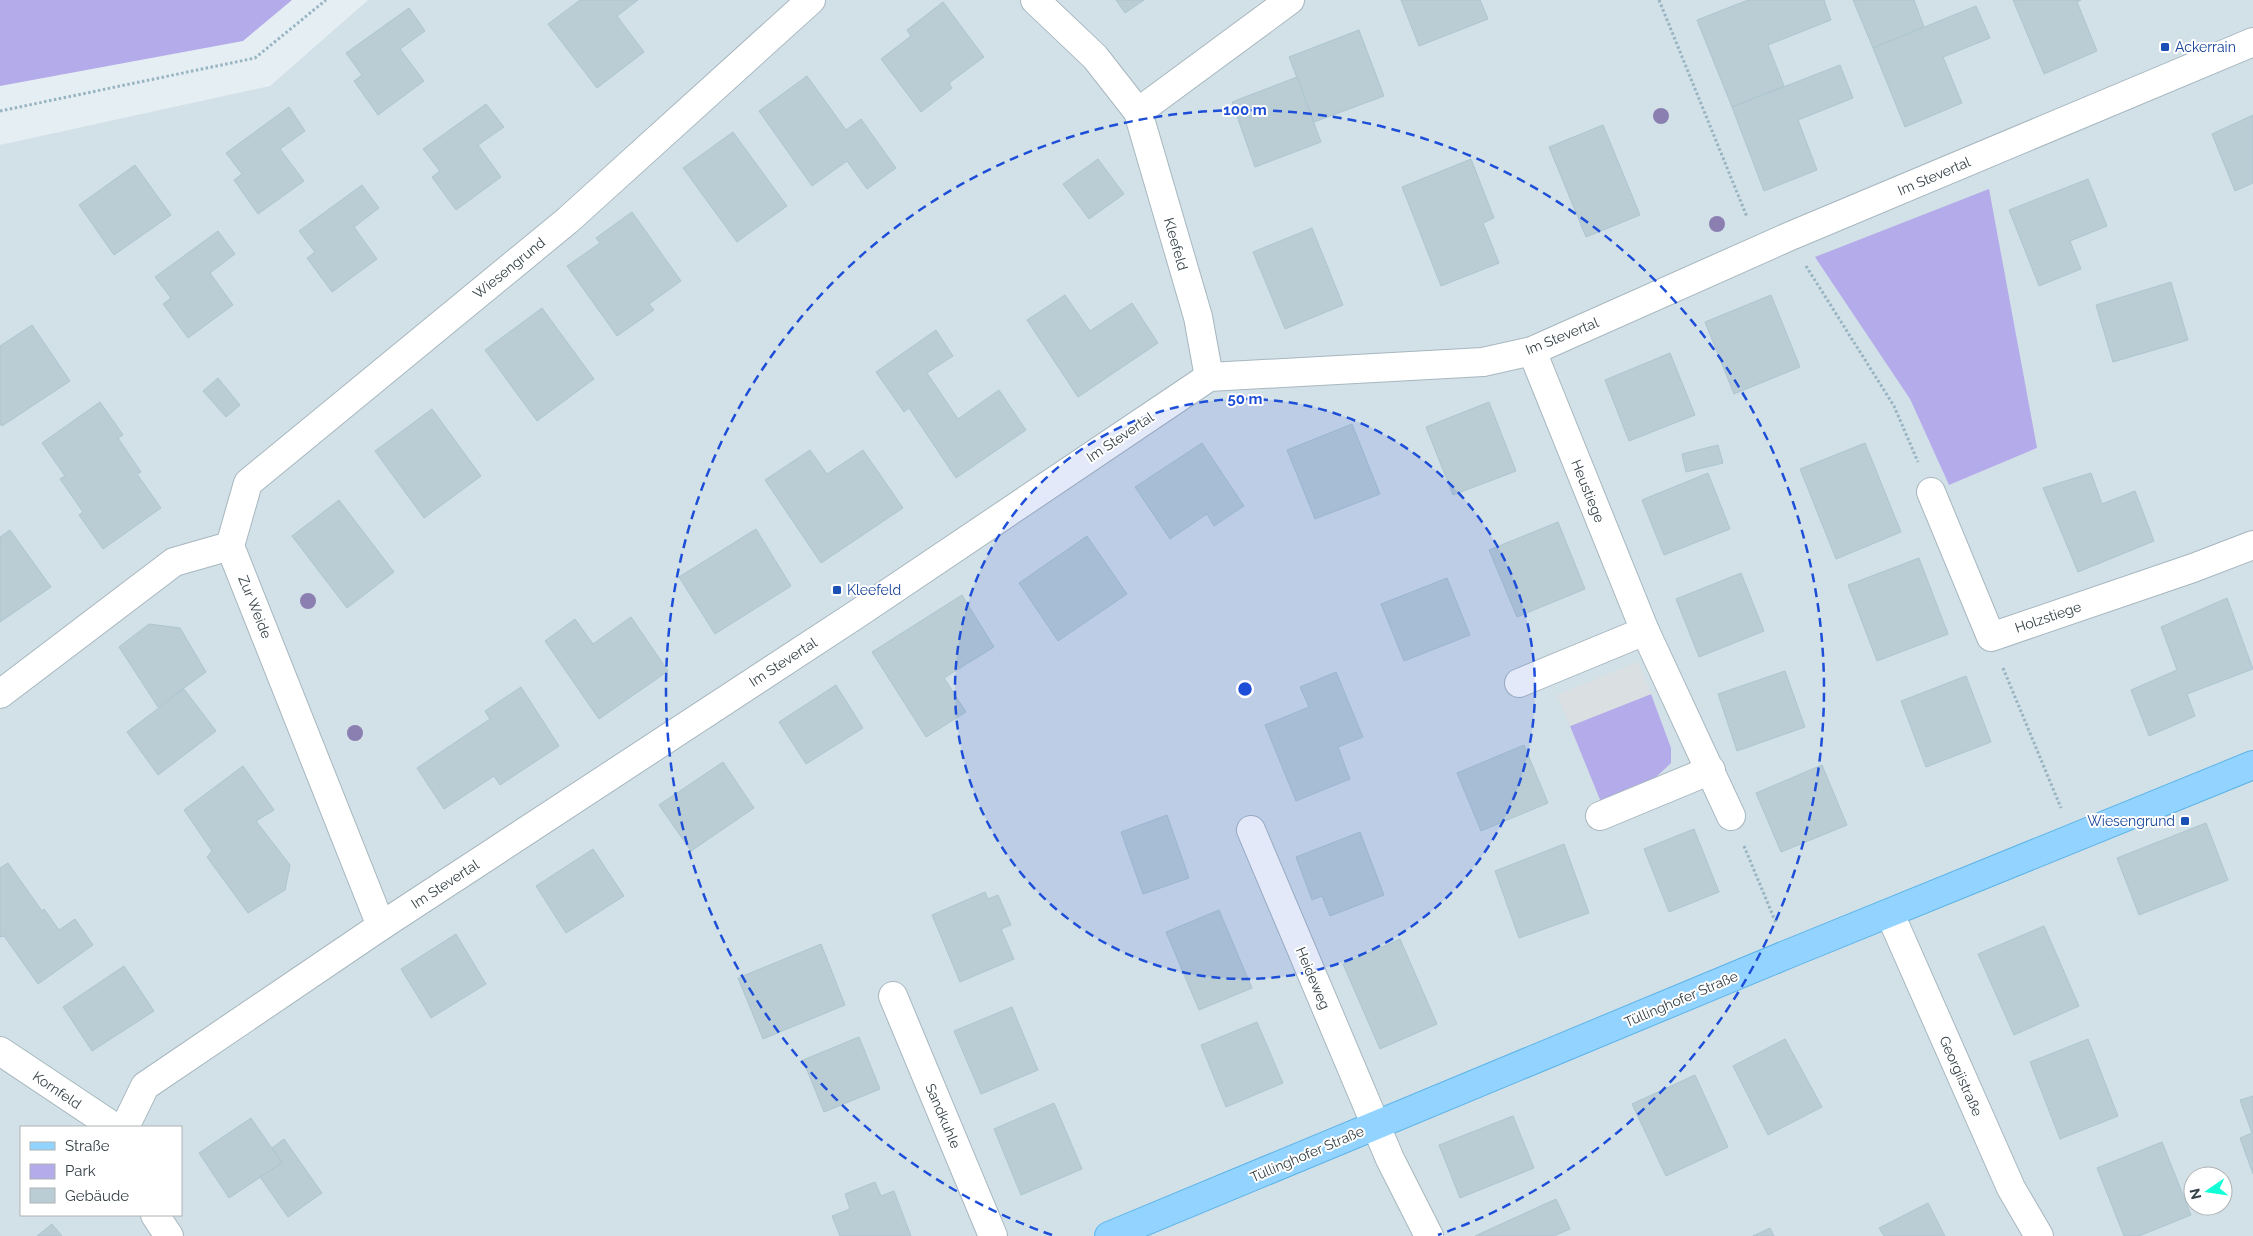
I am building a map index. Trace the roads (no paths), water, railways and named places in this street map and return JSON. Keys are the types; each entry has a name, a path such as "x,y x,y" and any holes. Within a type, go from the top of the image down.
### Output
{"main road":[{"name":"Tüllinghofer Straße","path":"1110,1236 1788,954 2253,765"}],"street":[{"name":"Wiesengrund","path":"230,546 248,483 568,220 811,0"},
{"name":"Kleefeld","path":"1035,0 1095,58 1138,112 1198,317 1209,377"},
{"path":"1138,112 1290,0"},
{"name":"Im Stevertal","path":"126,1126 146,1086 381,926 858,614 1209,377 1483,362 1532,351 1788,237 2253,42"},
{"name":"Heustiege","path":"1532,351 1645,631 1731,816"},
{"name":"Holzstiege","path":"1931,492 1991,637 2193,568 2253,545"},
{"path":"0,694 174,562 230,546"},
{"name":"Zur Weide","path":"230,546 381,926"},
{"path":"1519,683 1645,631"},
{"path":"1600,816 1711,770"},
{"name":"Heideweg","path":"1251,830 1390,1159 1429,1236"},
{"name":"Georgiistraße","path":"1890,914 2011,1188 2039,1236"},
{"name":"Sandkuhle","path":"893,996 993,1236"},
{"name":"Kornfeld","path":"0,1051 112,1126"}],"place":[{"name":"Ackerrain","path":"2165,47"},
{"name":"Kleefeld","path":"837,590"},
{"name":"Wiesengrund","path":"2185,821"}]}
